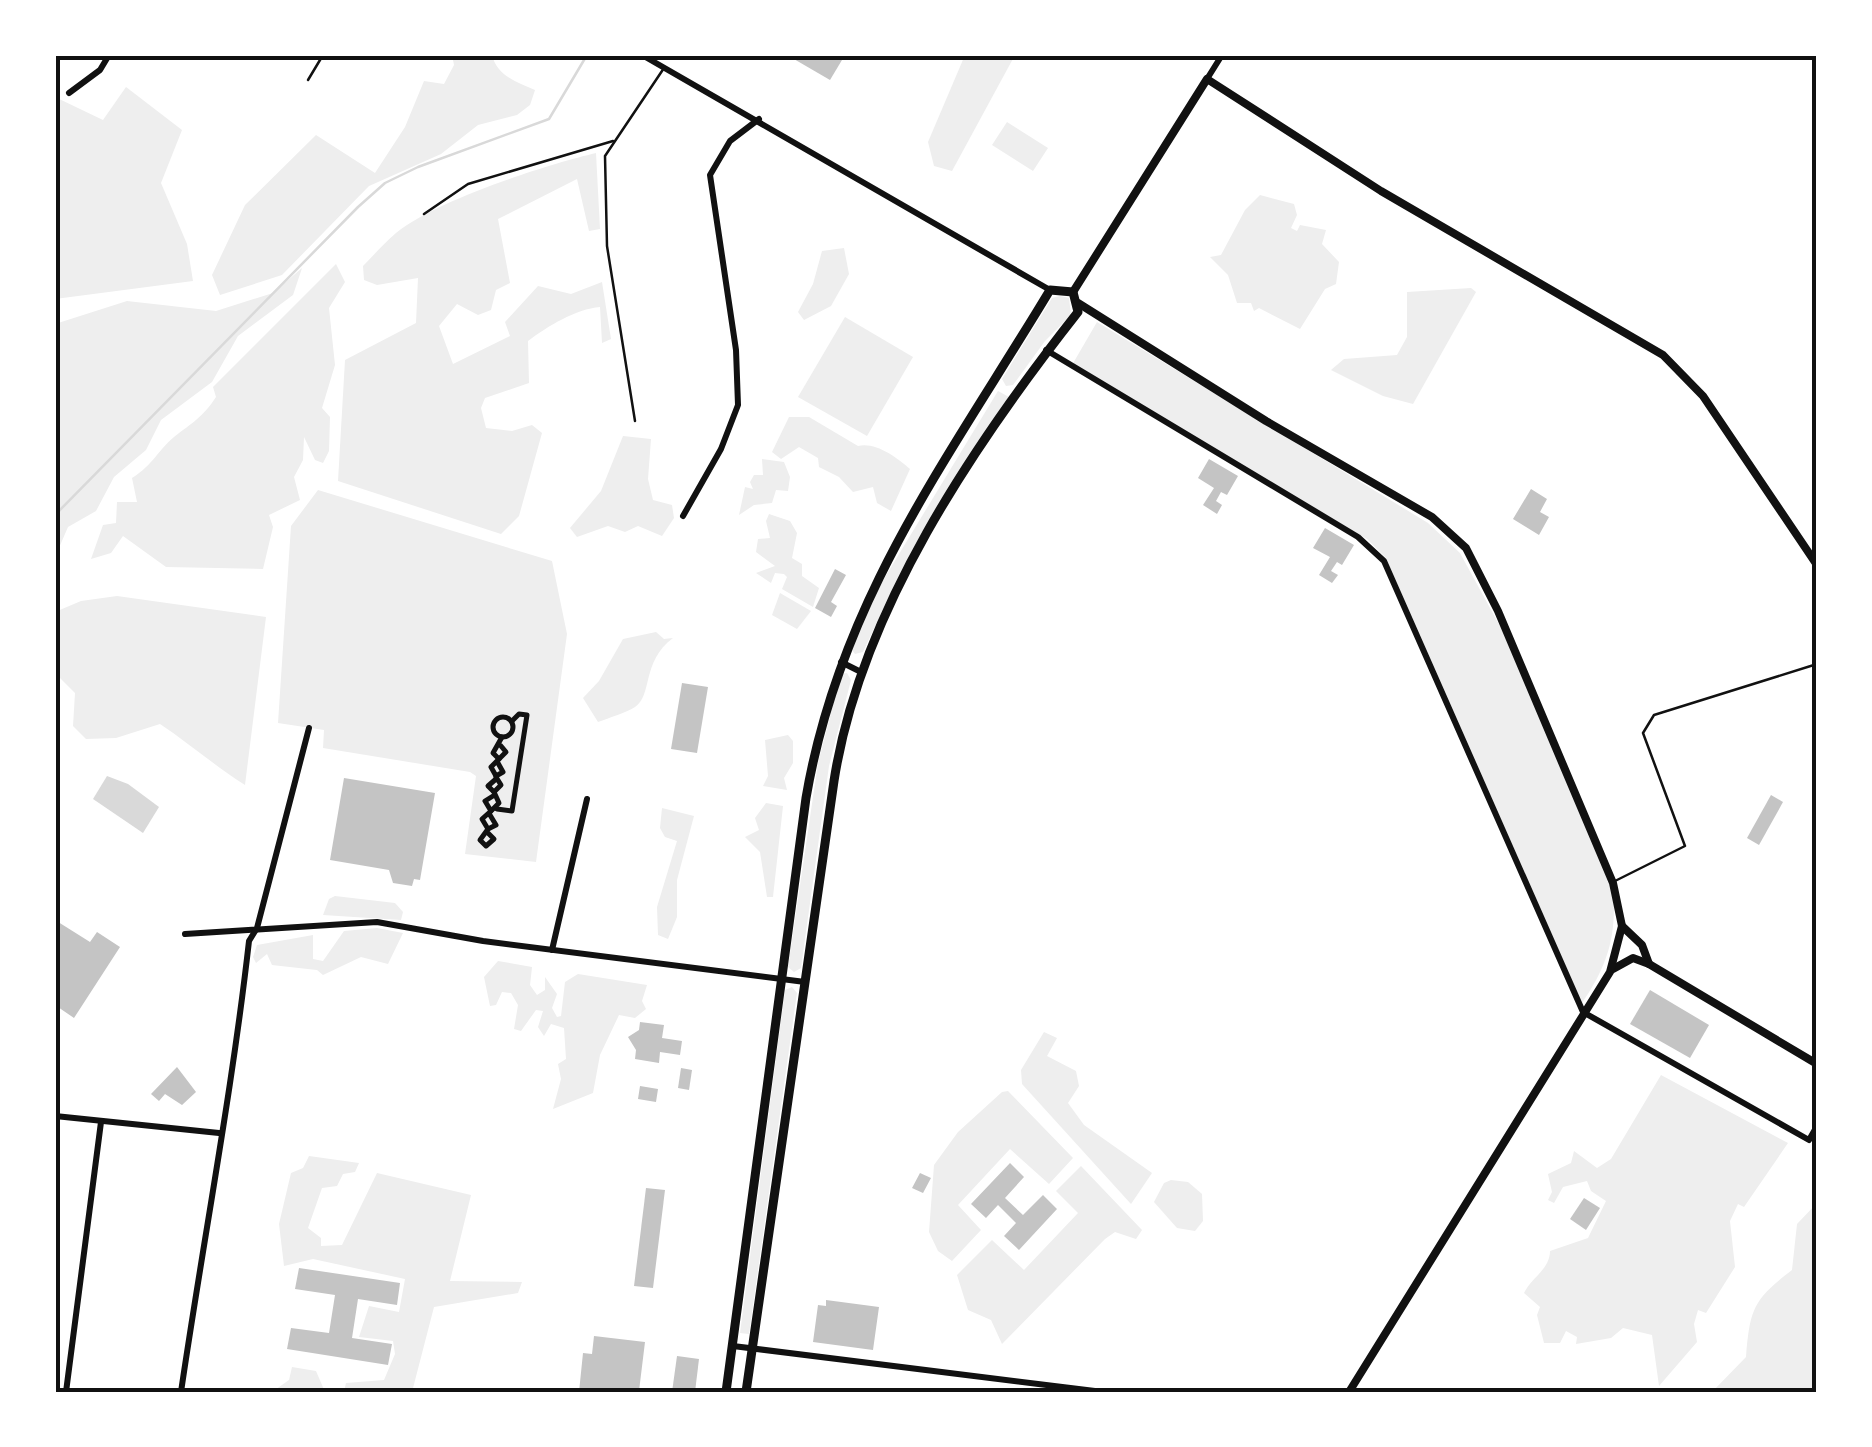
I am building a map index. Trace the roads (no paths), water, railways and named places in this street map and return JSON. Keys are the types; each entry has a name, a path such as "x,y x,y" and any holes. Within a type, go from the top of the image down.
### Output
{"main road":[{"path":"726,1392 810,774 840,662 863,605 908,521 1050,290 1073,292 1078,312 1016,392 929,535 861,672 840,740 746,1392"},
{"path":"996,380 1004,389 1016,392"}],"street":[{"path":"69,93 100,70 109,55"},
{"path":"642,55 1050,290"},
{"path":"1073,292 1222,55"},
{"path":"1207,79 1381,190 1662,355 1703,396 1817,565"},
{"path":"683,516 721,449 738,405 736,350 710,175 730,141 759,119"},
{"path":"1078,303 1266,421 1432,518 1466,548 1498,611 1613,882 1622,926 1610,972 1349,1392"},
{"path":"1045,350 1358,537 1384,561 1583,1012 1809,1140 1817,1126"},
{"path":"840,662 861,672"},
{"path":"494,794 484,804 493,812 512,811 527,715 512,721 501,717 494,722 493,730 502,737"},
{"path":"502,737 512,732 512,721"},
{"path":"181,1392 219,1132 235,1062 249,941 257,928 310,728"},
{"path":"484,857 486,846 480,840 488,831 482,822 493,812 498,800 488,786 496,777 491,770 498,761 493,752 502,737"},
{"path":"552,950 587,799"},
{"path":"184,934 378,922 552,950 805,982"},
{"path":"1622,926 1642,945 1650,964"},
{"path":"1610,972 1632,958 1650,964 1817,1064"},
{"path":"55,1116 219,1132"},
{"path":"66,1392 101,1122"},
{"path":"732,1346 1104,1392"}],"lane":[{"path":"308,80 323,55"},
{"path":"635,421 607,246 605,156 665,67"},
{"path":"424,214 468,184 615,141"},
{"path":"1613,882 1685,846 1643,733 1654,715 1817,664"}],"waterway":[{"path":"55,515 385,183 549,119 587,55"}]}
